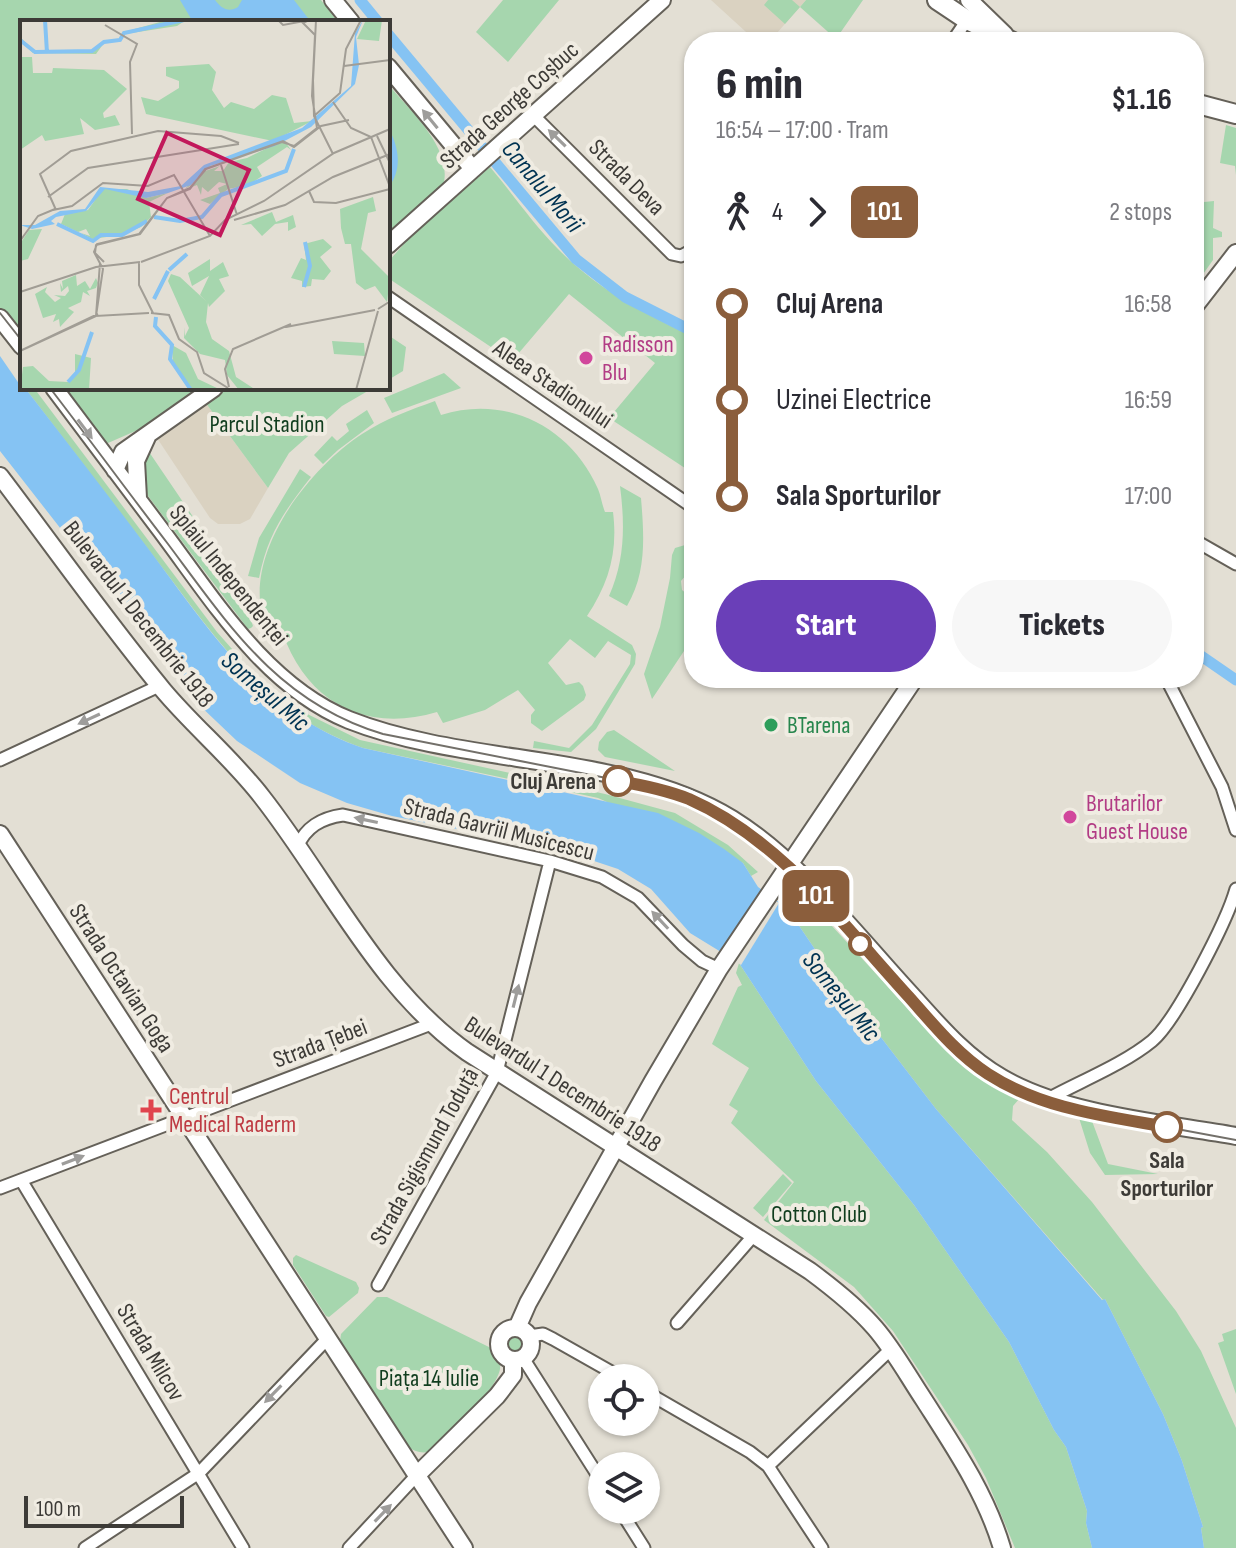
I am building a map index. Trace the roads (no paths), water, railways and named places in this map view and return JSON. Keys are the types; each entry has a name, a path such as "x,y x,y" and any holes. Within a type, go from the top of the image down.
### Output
{"main road":[{"path":"333,0 349,20"},
{"name":"Strada George Coșbuc","path":"390,243 662,0"},
{"path":"937,0 992,32"},
{"path":"969,0 1002,32"},
{"path":"390,69 484,159"},
{"path":"1204,106 1236,114"},
{"path":"1204,294 1236,253"},
{"path":"0,318 20,343"},
{"name":"Splaiul Independenței","path":"56,390 246,639 283,677 312,700 350,720 393,733 551,765 584,781 655,795 685,795 745,827 789,864 969,1055 1017,1086 1048,1099 1236,1136"},
{"path":"118,473 123,452 211,390"},
{"path":"139,500 136,461 148,436"},
{"path":"118,473 136,461"},
{"name":"Bulevardul 1 Decembrie 1918","path":"0,476 159,686 241,770 402,992 431,1024 497,1072 830,1285 865,1317 891,1349 972,1478 1002,1548"},
{"path":"416,1476 505,1387 518,1359 530,1351 523,1332 528,1303 617,1146 723,963 908,688"},
{"name":"Strada Octavian Goga","path":"0,834 328,1338"},
{"path":"518,1359 501,1351 499,1342 507,1330 523,1332"},
{"path":"328,1338 464,1548"}],"street":[{"path":"959,32 967,20"},
{"name":"Strada Deva","path":"533,115 672,254 684,254"},
{"name":"Aleea Stadionului","path":"390,298 684,501"},
{"path":"1204,546 1236,564"},
{"path":"0,760 159,686"},
{"path":"1171,688 1218,778 1236,830"},
{"name":"Strada Gavriil Musicescu","path":"297,847 303,834 313,825 329,817 343,815 550,861 602,877 627,890 702,961 723,963"},
{"name":"Strada Sigismund Toduță","path":"378,1285 497,1072 550,861"},
{"path":"1048,1099 1143,1047 1164,1029 1191,983 1236,889"},
{"name":"Strada Țebei","path":"0,1188 431,1024"},
{"name":"Strada Milcov","path":"21,1180 243,1548"},
{"path":"677,1323 754,1235"},
{"path":"523,1332 543,1334 597,1364"},
{"path":"85,1548 199,1473 328,1338"},
{"path":"768,1466 891,1349"},
{"path":"518,1359 588,1462"},
{"path":"660,1400 750,1452 768,1466 822,1548"},
{"path":"349,1548 416,1476"},
{"path":"629,1524 644,1548"}],"water":[{"path":"180,0 215,0 231,10 238,7 242,0 294,0 309,20 192,20"},
{"path":"390,131 398,158 390,185"},
{"name":"Someșul Mic","path":"0,356 20,385 20,390 27,390 214,635 238,664 293,713 363,748 658,813 699,833 743,863 758,887 787,908 827,967 936,1109 1102,1300 1105,1299 1163,1414 1182,1461 1203,1527 1204,1548 1092,1548 1086,1523 1087,1511 1066,1447 1054,1430 1009,1342 914,1205 816,1081 739,963 690,933 651,889 618,869 558,849 392,816 347,803 300,783 237,741 196,702 0,451"}],"waterway":[{"name":"Canalul Morii","path":"360,0 376,20"},
{"name":"Canalul Morii","path":"390,36 576,259 625,297 684,327"},
{"name":"Canalul Morii","path":"1204,658 1236,680"}],"tram line":[{"path":"0,313 20,338"},
{"path":"52,390 236,632 286,682 314,703 383,734 647,786 691,800 745,830 772,853 806,885 947,1039 988,1074 1024,1095 1064,1108 1236,1140"},
{"name":"101","path":"618,781 678,795 745,830 806,885 947,1039 988,1074 1024,1095 1048,1103 1167,1127"}],"place":[{"name":"Radisson Blu","path":"586,358"},
{"name":"BTarena","path":"771,725"},
{"name":"Cluj Arena","path":"618,781"},
{"name":"Brutarilor Guest House","path":"1070,817"},
{"name":"Centrul Medical Raderm","path":"151,1110"},
{"name":"Sala Sporturilor","path":"1167,1127"}],"park label":[{"name":"Parcul Stadion","path":"267,424"},
{"name":"Cotton Club","path":"819,1214"},
{"name":"Piața 14 Iulie","path":"429,1378"}]}
